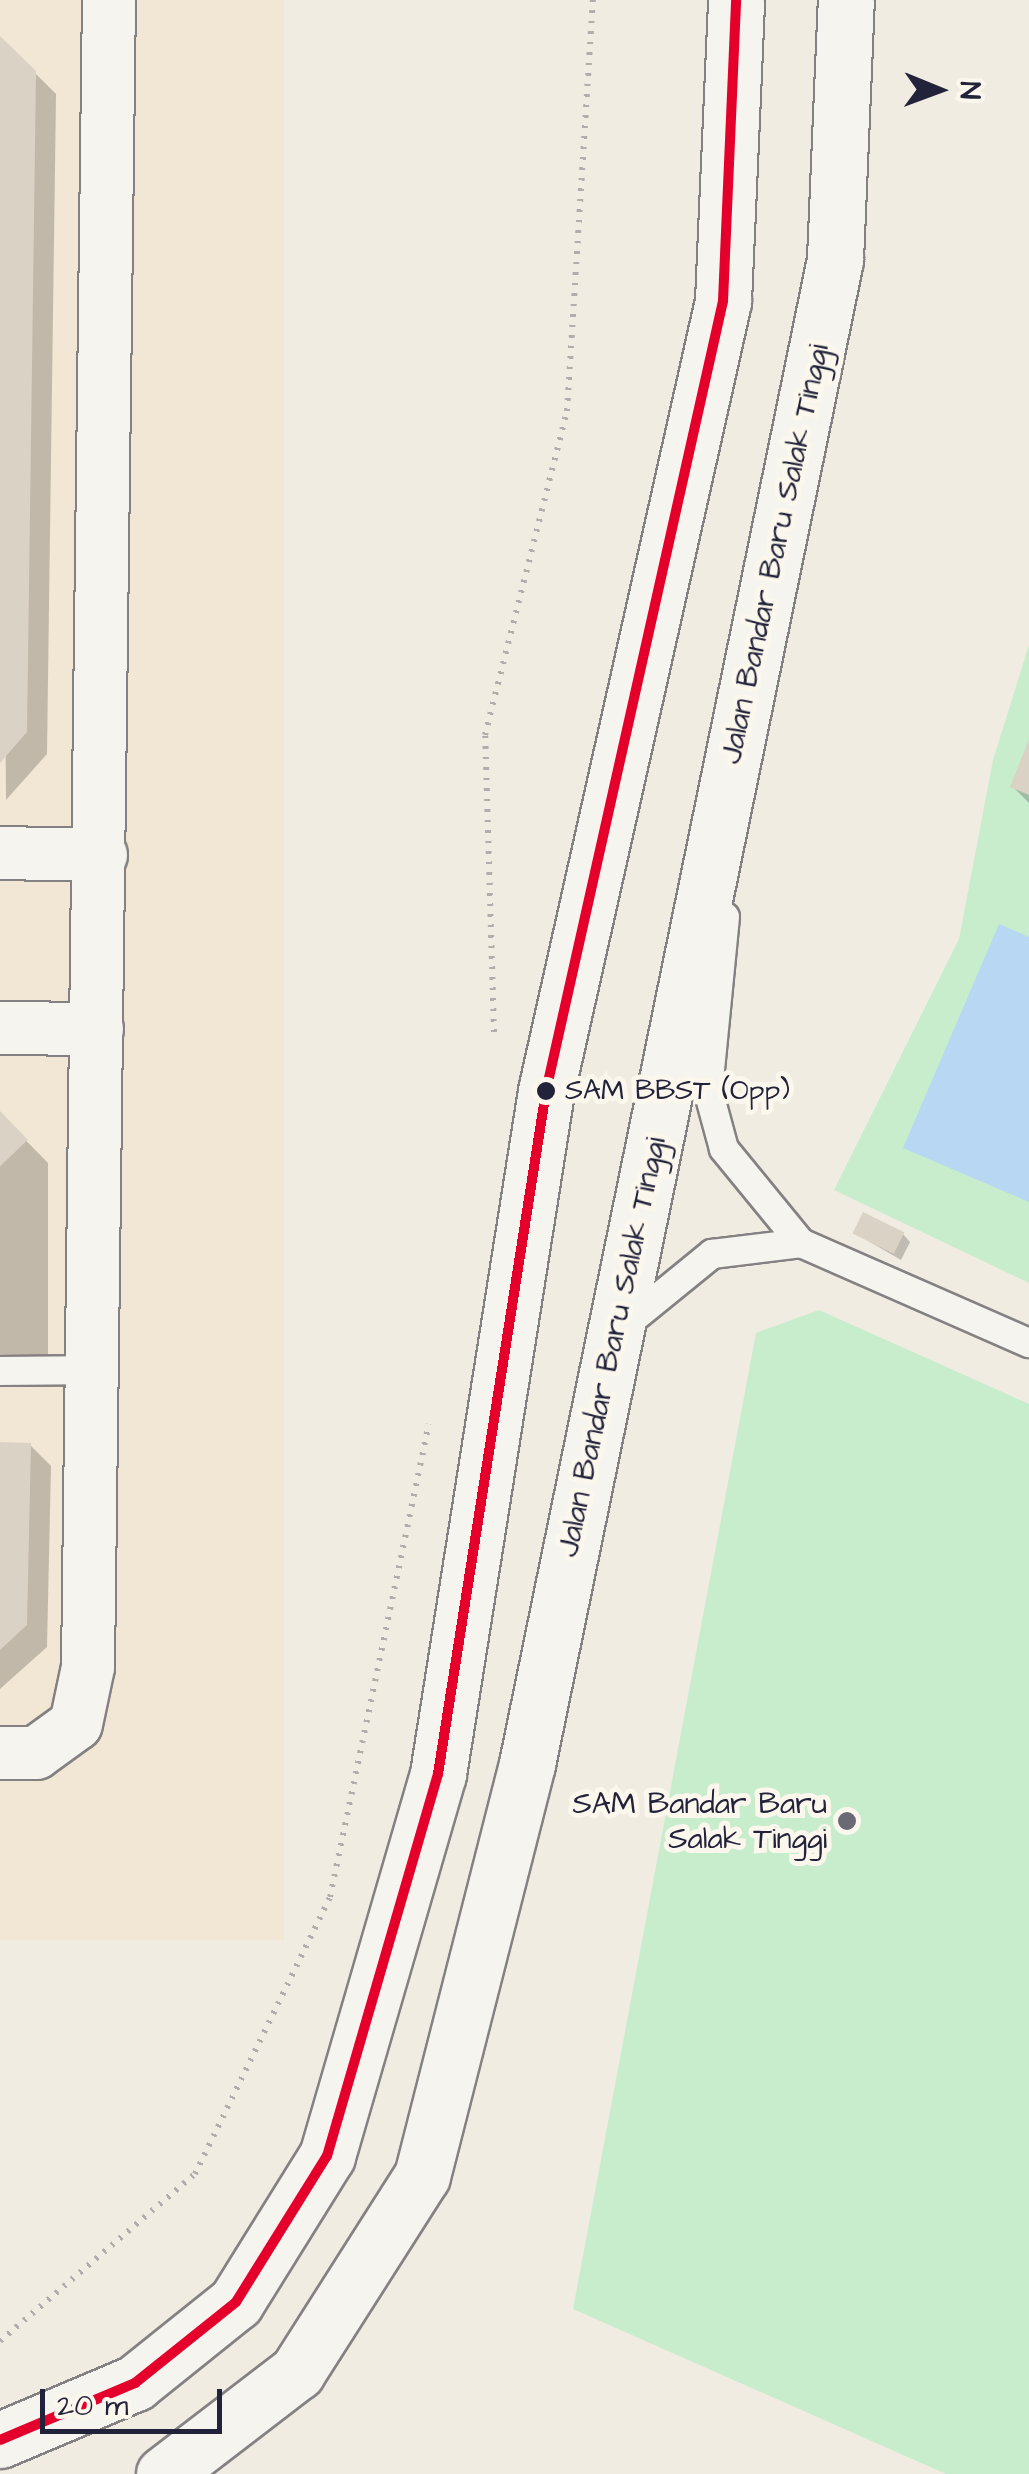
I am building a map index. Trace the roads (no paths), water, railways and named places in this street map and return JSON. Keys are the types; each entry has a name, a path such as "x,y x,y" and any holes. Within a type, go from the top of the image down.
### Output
{"main road":[{"path":"0,2440 135,2383 236,2302 328,2156 438,1774 546,1091 723,301 736,0"},
{"name":"Jalan Bandar Baru Salak Tinggi","path":"164,2474 298,2372 422,2176 527,1764 835,259 846,0"}],"street":[{"path":"0,1753 36,1753 76,1724 88,1667 109,0"},
{"path":"0,853 101,855"},
{"path":"0,1028 97,1028"}],"lane":[{"path":"747,686 708,1090 724,1149 801,1242 1029,1344"},
{"path":"615,1332 712,1254 801,1242"},
{"path":"0,1370 92,1370"}],"water":[{"path":"999,924 1029,937 1029,1202 903,1148"}],"place":[{"name":"SAM BBST (Opp)","path":"546,1091"},
{"name":"SAM Bandar Baru Salak Tinggi","path":"847,1821"}]}
